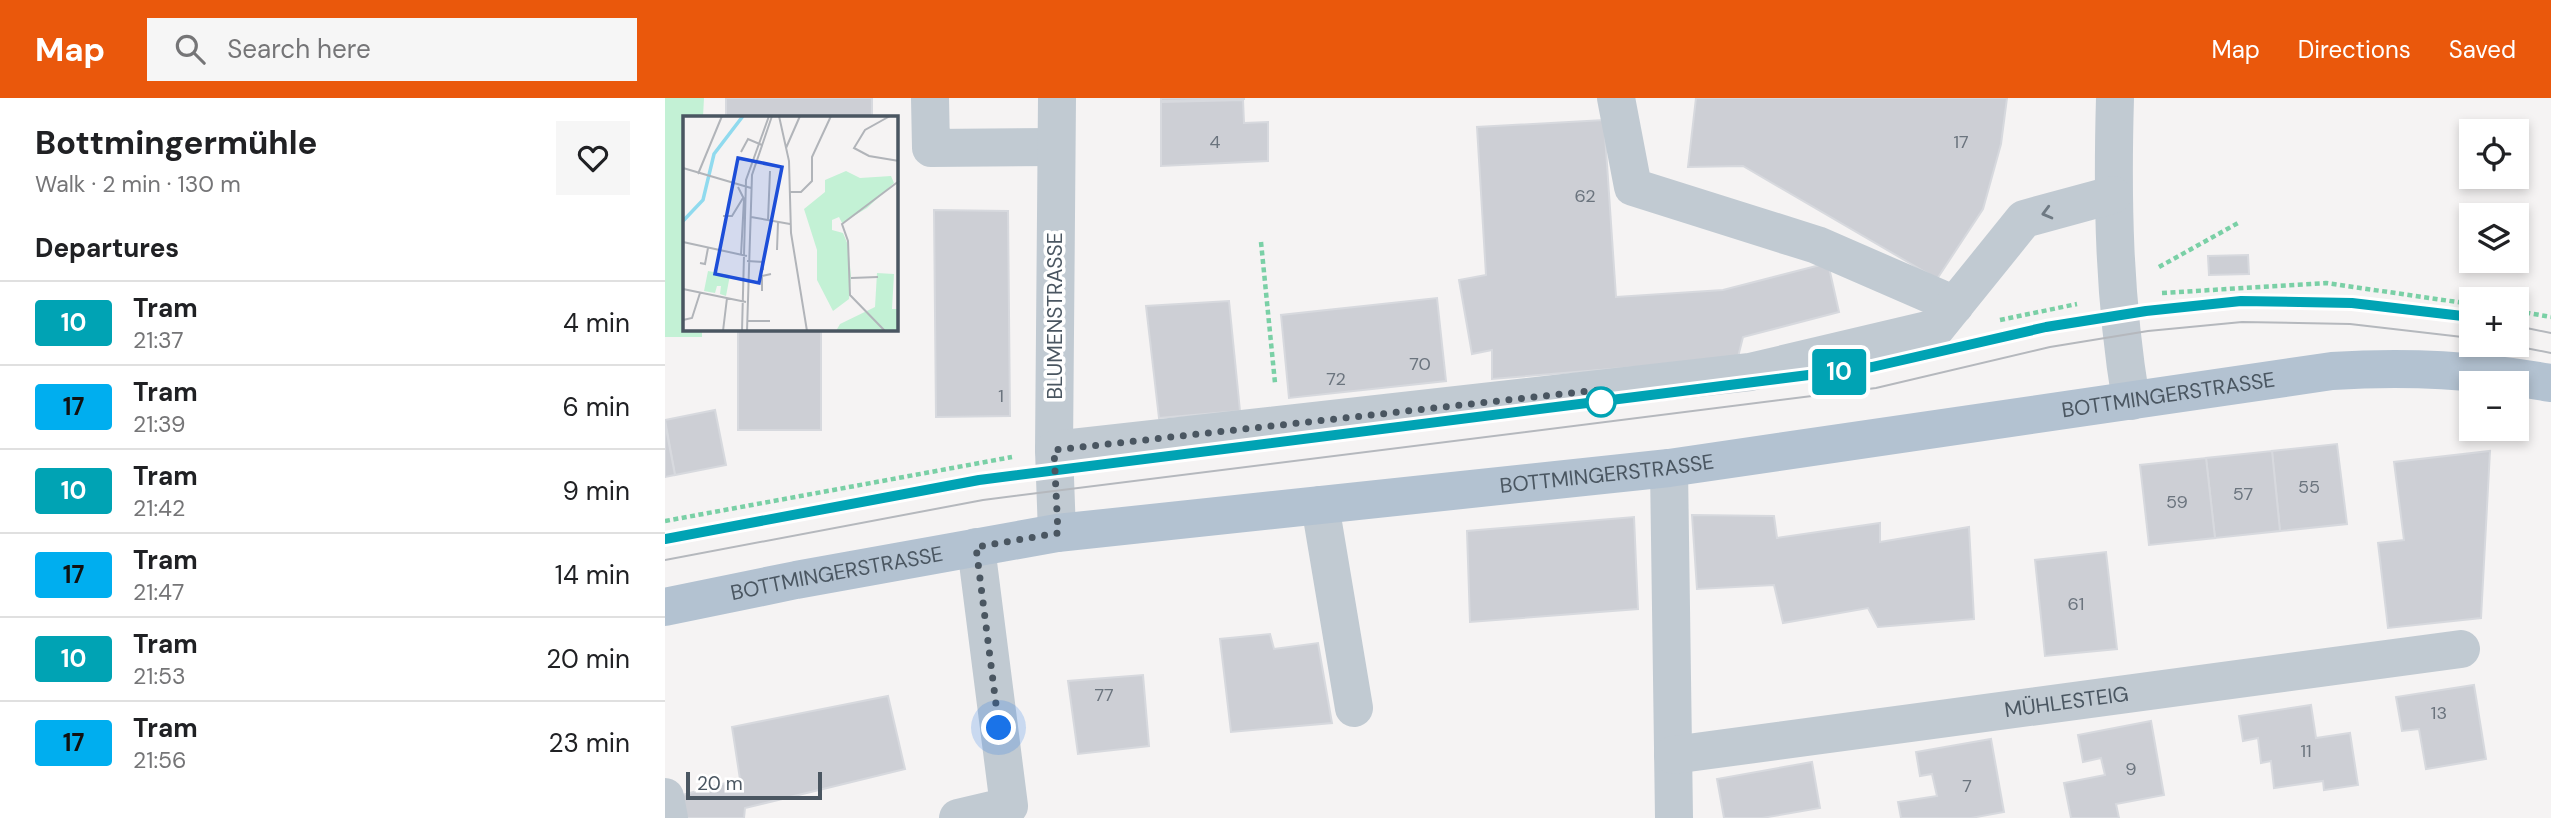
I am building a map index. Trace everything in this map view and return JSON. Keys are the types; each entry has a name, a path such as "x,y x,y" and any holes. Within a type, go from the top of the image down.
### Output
{"main road":[{"name":"BOTTMINGERSTRASSE","path":"665,607 796,580 1058,533 1669,468 2332,371 2395,367 2458,370 2551,383"}],"street":[{"path":"930,98 930,148 1055,147"},
{"name":"BLUMENSTRASSE","path":"1057,98 1054,450 1058,533"},
{"path":"1616,98 1633,187 1817,245 1945,316"},
{"path":"2115,98 2112,195 2117,296 2120,336 2131,401"},
{"path":"1054,450 1750,372 1945,316 2024,219 2112,195"},
{"path":"1669,468 1674,818"},
{"path":"1319,505 1354,708"},
{"path":"958,818 1009,806 976,547"},
{"name":"MÜHLESTEIG","path":"1673,755 2461,649"},
{"path":"665,797 669,818"}],"path":[{"path":"2155,294 2150,273 2238,223"},
{"path":"1261,242 1272,347"},
{"path":"1945,316 1978,324 2117,296 2326,283 2459,302"},
{"path":"2529,313 2551,317"},
{"path":"665,521 1054,450"}],"green space":[{"path":"665,98 704,98 703,116 683,116 683,331 702,331 702,337 665,337"}],"building":[{"path":"726,98 872,98 872,116 726,116"},
{"path":"1161,98 1244,98 1244,99 1161,101"},
{"path":"1696,98 2007,98 2001,144 1983,209 1937,279 1743,166 1688,167"},
{"path":"1243,100 1244,123 1268,122 1268,161 1161,166 1161,102"},
{"path":"1604,120 1616,297 1723,290 1828,263 1839,312 1743,337 1736,365 1636,367 1492,379 1492,350 1472,354 1459,280 1486,275 1477,127"},
{"path":"934,210 1008,211 1010,416 936,417"},
{"path":"2248,255 2249,274 2209,275 2208,256"},
{"path":"1437,298 1446,381 1289,398 1281,315"},
{"path":"1229,301 1240,411 1159,418 1146,306"},
{"path":"738,331 821,331 821,430 738,430"},
{"path":"715,410 726,465 675,475 665,420"},
{"path":"665,423 675,475 665,477"},
{"path":"2337,444 2347,524 2280,531 2272,451"},
{"path":"2272,451 2280,531 2215,538 2206,458"},
{"path":"2490,451 2481,618 2388,628 2378,543 2404,540 2394,462"},
{"path":"2206,458 2215,538 2149,545 2140,465"},
{"path":"1692,515 1774,516 1777,538 1880,523 1880,542 1969,527 1974,619 1878,627 1868,608 1783,623 1774,585 1697,589"},
{"path":"1634,517 1638,609 1470,622 1467,531"},
{"path":"2106,552 2117,649 2045,656 2035,560"},
{"path":"1270,634 1274,649 1318,643 1332,723 1231,732 1220,639"},
{"path":"1143,675 1149,746 1078,754 1068,681"},
{"path":"2474,685 2486,759 2426,769 2419,729 2402,731 2396,697"},
{"path":"888,696 905,769 745,808 744,818 684,818 679,796 740,779 732,727"},
{"path":"2311,705 2316,738 2350,733 2358,785 2324,790 2323,781 2274,788 2271,761 2261,763 2258,738 2243,741 2239,716"},
{"path":"2151,721 2164,795 2116,804 2119,818 2071,818 2064,783 2105,775 2101,758 2083,762 2078,735"},
{"path":"1991,739 2004,812 1971,818 1901,818 1898,802 1937,796 1932,774 1920,776 1916,752"},
{"path":"1812,762 1820,808 1762,818 1724,818 1717,779"}],"tram line":[{"path":"665,539 979,480 1872,367 2046,327 2146,311 2241,301 2352,303 2459,316"},
{"name":"10","path":"665,539 979,480 1872,367 2046,327 2146,311 2241,301 2352,303 2459,314"},
{"path":"665,560 983,500 1876,388 2050,347 2148,331 2242,322 2350,324 2459,337"},
{"path":"2529,328 2551,333"},
{"path":"2529,349 2551,353"}],"route":[{"path":"999,728 976,547 1058,533 1054,450 1607,389 1601,402"}]}
